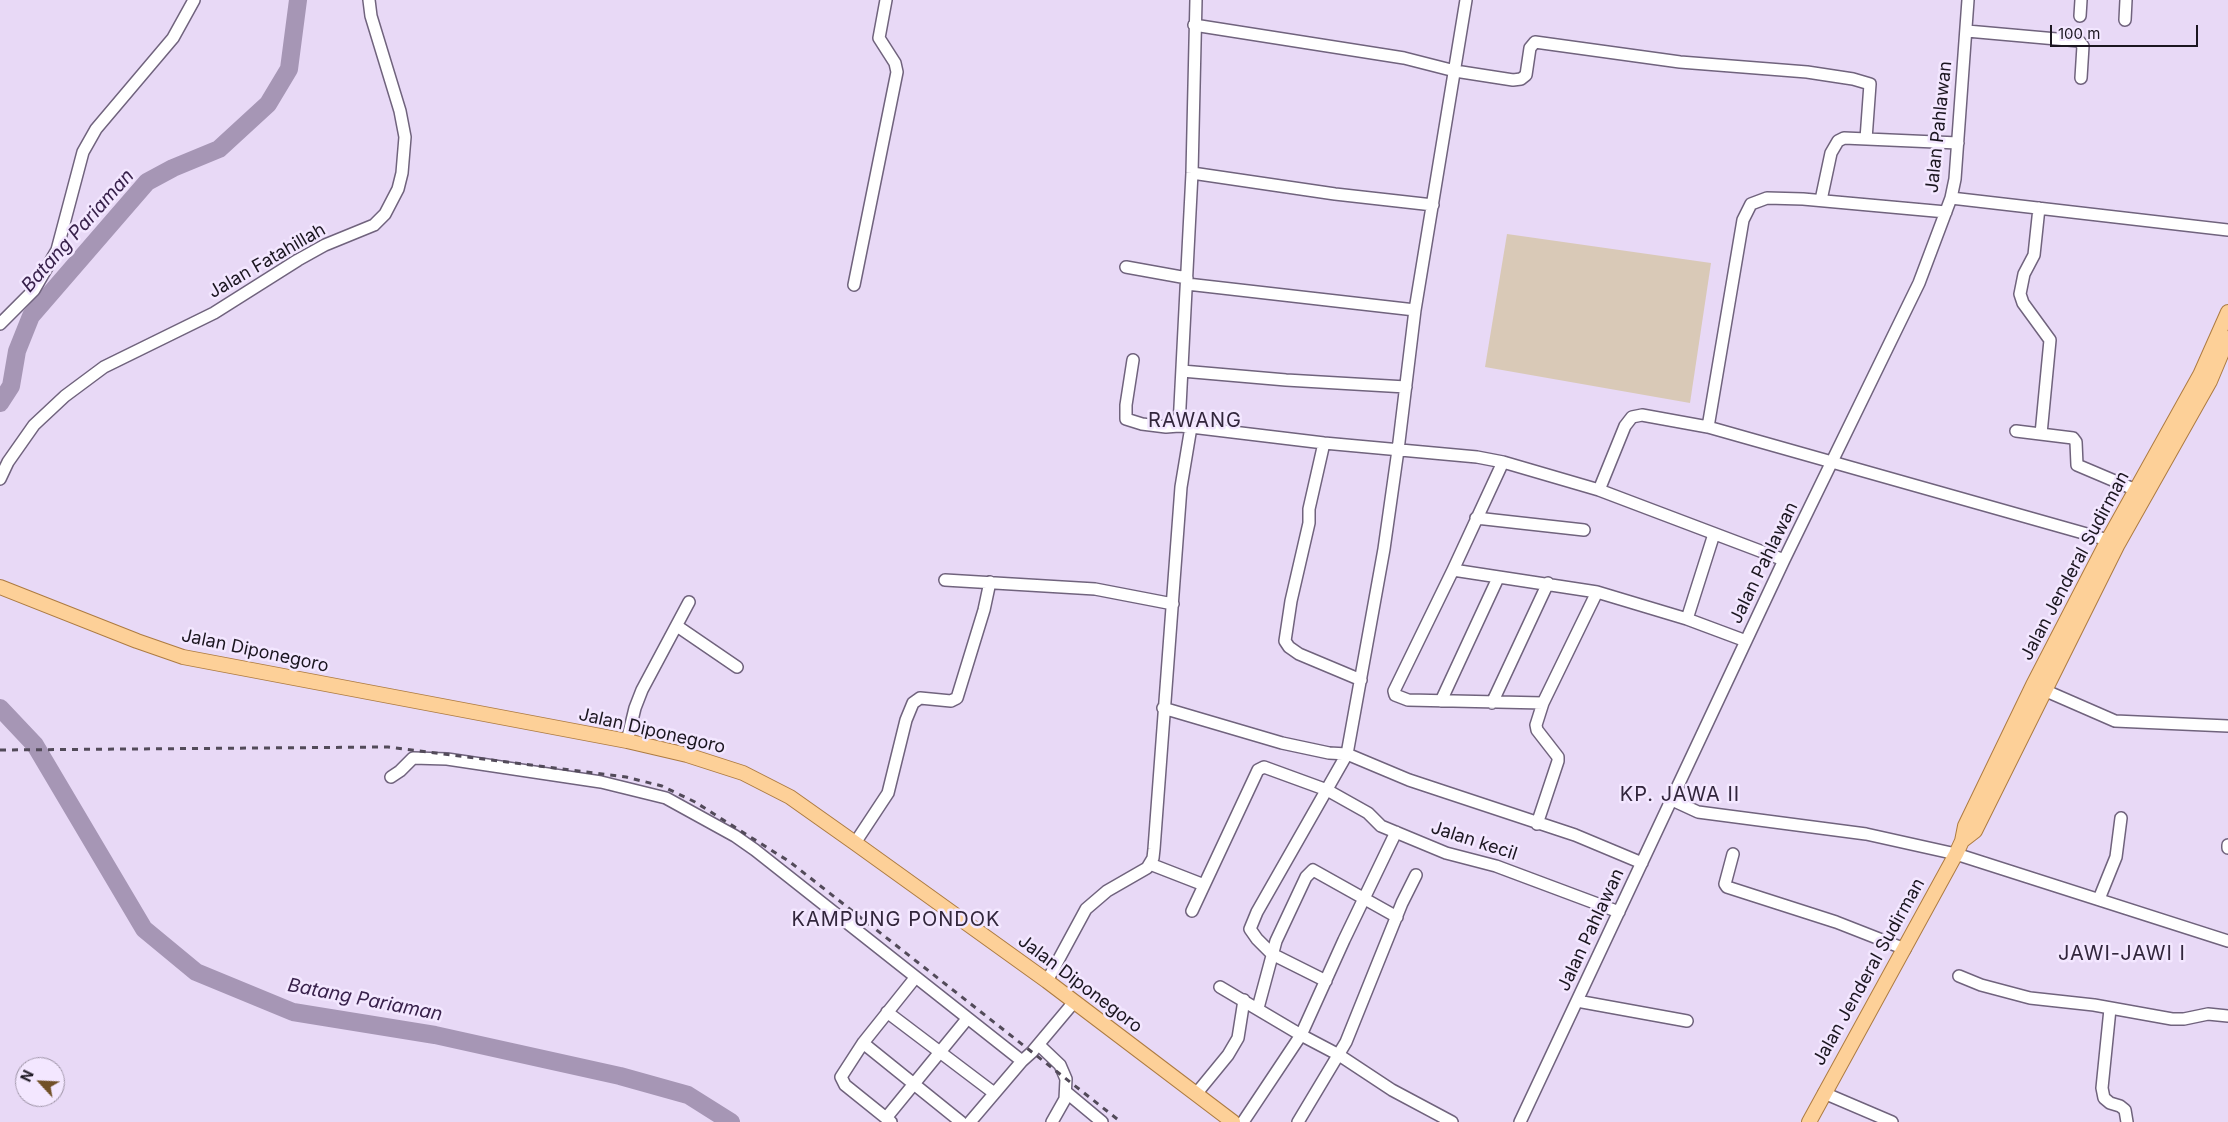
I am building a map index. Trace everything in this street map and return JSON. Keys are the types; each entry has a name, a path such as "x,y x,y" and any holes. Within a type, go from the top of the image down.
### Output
{"main road":[{"name":"Jalan Jenderal Sudirman","path":"2038,688 2118,544 2164,452 2228,312"},
{"name":"Jalan Jenderal Sudirman","path":"1809,1122 1905,949 1962,841 1975,831 2038,688 2108,540 2136,490 2164,452 2210,381 2228,338"},
{"name":"Jalan Diponegoro","path":"0,587 183,657 627,741 687,755 744,773 790,797 856,843 1047,981 1233,1122"}],"street":[{"path":"0,324 34,290 57,250 77,171 83,152 91,137 173,38 194,0"},
{"name":"Jalan Fatahillah","path":"0,479 8,462 34,425 87,378 121,358 214,313 298,260 374,224 385,214 398,189 402,173 405,137 400,111 371,16 370,0"},
{"path":"854,285 897,72 895,63 879,38 886,0"},
{"path":"1179,426 1192,173 1196,0"},
{"path":"1326,981 1272,954 1252,933 1251,924 1347,754 1361,680 1398,450 1415,310 1466,0"},
{"name":"Jalan Pahlawan","path":"1520,1122 1784,560 1919,283 1951,198 1958,143 1968,0"},
{"path":"2080,16 2082,0"},
{"path":"2125,20 2126,0"},
{"path":"1194,25 1404,58 1455,71 1521,80 1529,68 1531,46 1537,42 1680,62 1807,72 1853,79 1870,84 1866,139"},
{"path":"1967,31 2079,41 2084,46 2080,78"},
{"path":"1821,200 1831,153 1838,141 1844,138 1958,143"},
{"path":"1192,173 1335,194 1433,205"},
{"path":"1708,427 1745,213 1751,204 1766,198 1821,200 1946,212"},
{"path":"1951,198 2228,230"},
{"path":"2039,208 2034,255 2022,279 2020,294 2023,303 2050,340 2041,434"},
{"path":"1126,267 1187,281 1415,310"},
{"path":"1133,360 1126,404 1126,419 1142,424 1191,427 1324,443 1477,457 1502,462 1599,490 1784,560"},
{"path":"1182,371 1286,380 1406,387"},
{"path":"1599,490 1625,426 1632,418 1648,415 1708,427 2108,540"},
{"path":"1047,981 1086,909 1107,891 1141,873 1150,864 1156,834 1163,708 1182,487 1191,427"},
{"path":"2016,431 2073,438 2076,442 2077,465 2136,490"},
{"path":"1324,443 1309,509 1309,523 1291,601 1285,641 1289,648 1299,654 1361,680"},
{"path":"1502,462 1454,570 1394,691 1395,695 1408,700 1543,704"},
{"path":"1476,518 1584,530"},
{"path":"1687,619 1714,534"},
{"path":"1454,570 1597,592 1687,619 1746,641"},
{"path":"1441,701 1498,578"},
{"path":"945,580 1109,590 1173,604"},
{"path":"856,843 888,794 906,720 913,702 920,698 951,701 957,698 984,610 990,582"},
{"path":"1492,703 1548,583"},
{"path":"1537,824 1558,761 1558,757 1538,730 1538,720 1543,704 1597,592"},
{"path":"627,741 635,708 642,690 689,602"},
{"path":"677,626 737,667"},
{"path":"2038,688 2115,721 2228,726"},
{"path":"1163,708 1282,743 1329,753 1347,754 1398,776 1575,836 1642,863"},
{"path":"391,777 413,758 447,759 600,782 666,798 719,827 755,850 1022,1061"},
{"name":"Jalan kecil","path":"1192,911 1258,770 1264,767 1326,790 1368,813 1381,826 1446,853 1496,866 1618,912"},
{"path":"1672,800 1698,812 1866,834 1956,854 2228,941"},
{"path":"2099,899 2116,857 2121,818"},
{"path":"1243,1122 1301,1036 1364,897 1396,832"},
{"path":"1733,854 1725,884 1727,887 1827,919 1905,949"},
{"path":"1150,864 1204,885"},
{"path":"1258,1008 1272,954 1285,918 1306,877 1313,870 1397,917"},
{"path":"1298,1122 1339,1055 1416,875"},
{"path":"1959,976 1981,985 2016,995 2094,1005 2172,1019 2184,1019 2208,1014 2228,1016"},
{"path":"915,978 862,1043 843,1071 842,1081 889,1120 914,1085 967,1019"},
{"path":"1220,987 1258,1008 1301,1036 1339,1055 1392,1090 1452,1122"},
{"path":"1196,1094 1228,1055 1238,1038 1244,1000"},
{"path":"1577,1001 1687,1021"},
{"path":"970,1122 994,1092 1039,1045 1074,1002"},
{"path":"2110,1009 2102,1088 2104,1098 2110,1103 2126,1110 2127,1122"},
{"path":"887,1012 994,1092"},
{"path":"862,1043 960,1122"},
{"path":"1039,1045 1060,1066 1066,1079 1066,1092 1061,1108 1052,1122"},
{"path":"1066,1092 1102,1122"},
{"path":"1824,1093 1892,1122"}],"shaded area":[{"path":"1507,234 1711,263 1690,403 1485,367"}],"waterway":[{"name":"Batang Pariaman","path":"0,403 11,386 17,351 31,316 147,182 173,168 219,149 268,104 289,69 298,0"},
{"name":"Batang Pariaman","path":"0,708 35,745 144,929 196,972 293,1012 435,1035 620,1076 688,1095 731,1122"}],"railway":[{"path":"0,750 388,747 626,777 662,786 695,802 790,862 1121,1122"}],"district":[{"name":"RAWANG","path":"1195,421"},
{"name":"KP. JAWA II","path":"1680,795"},
{"name":"KAMPUNG PONDOK","path":"896,920"},
{"name":"JAWI-JAWI I","path":"2122,954"}]}
